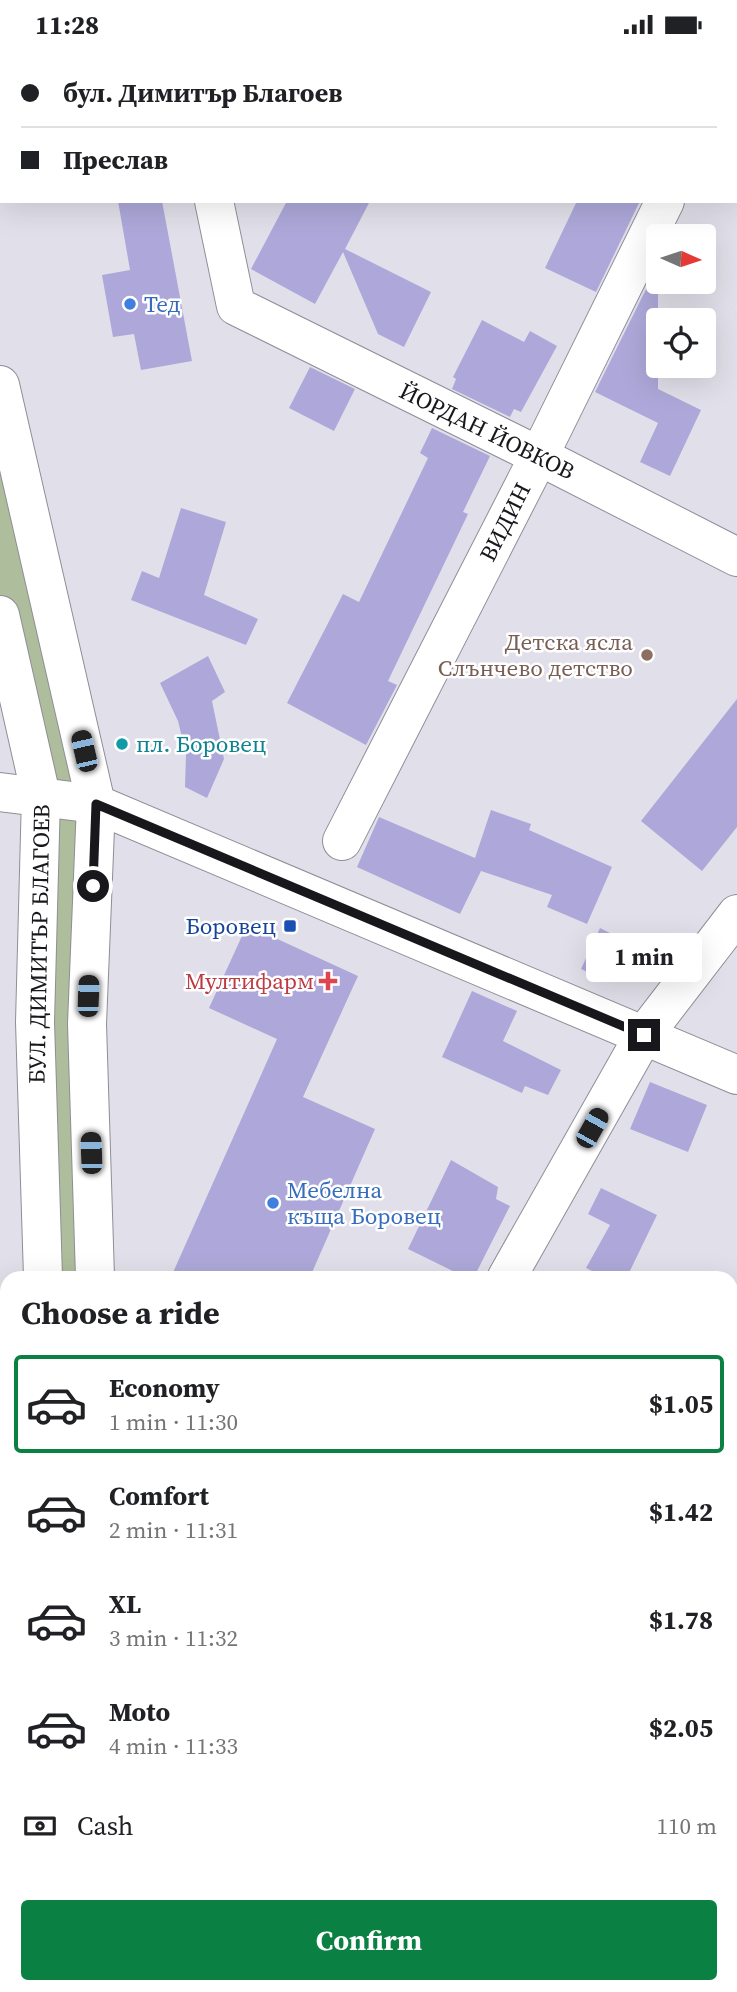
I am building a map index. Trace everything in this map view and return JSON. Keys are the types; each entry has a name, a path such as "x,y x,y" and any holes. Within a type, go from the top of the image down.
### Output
{"main road":[{"path":"214,203 222,239"},
{"path":"222,239 245,203"},
{"name":"ВИДИН","path":"342,841 539,456 664,203"},
{"name":"ЙОРДАН ЙОВКОВ","path":"222,239 236,306 737,557"},
{"path":"0,385 96,804 87,1024 95,1271"},
{"name":"БУЛ. ДИМИТЪР БЛАГОЕВ","path":"0,615 41,796 35,1022 43,1271"},
{"path":"0,792 96,804 737,1075"},
{"path":"511,1271 644,1035 737,914"}],"green space":[{"path":"0,385 96,804 95,1271 43,1271 41,796 0,615"}],"building":[{"path":"118,203 162,203 192,361 141,370 134,334 113,337 102,275 130,270"},
{"path":"286,203 369,203 345,249 431,292 404,347 378,334 343,252 315,304 251,269"},
{"path":"576,203 639,203 596,292 545,268"},
{"path":"646,289 646,294 658,294 658,308 646,308 646,378 658,378 658,389 701,410 670,476 640,462 658,423 595,392"},
{"path":"482,320 524,342 530,331 557,346 521,412 514,409 510,417 452,389 456,379 453,377"},
{"path":"310,367 355,389 334,431 289,408"},
{"path":"432,428 490,456 463,512 468,514 388,681 397,685 366,745 287,703 343,594 359,602 428,458 420,453"},
{"path":"181,508 226,522 204,595 258,619 246,645 131,600 142,571 159,578"},
{"path":"208,656 225,692 212,701 224,759 207,798 185,787 186,754 178,721 160,683"},
{"path":"737,699 737,827 702,871 641,821"},
{"path":"491,810 531,824 529,830 612,867 587,924 547,907 552,895 481,871 460,914 357,867 379,817 475,858"},
{"name":"Мебелна къща Боровец","path":"247,925 358,976 303,1097 375,1129 313,1271 174,1271 277,1039 209,1008"},
{"path":"600,928 644,950 633,971 605,980 581,969"},
{"path":"472,991 517,1011 503,1041 561,1070 548,1095 525,1086 522,1093 442,1057"},
{"path":"650,1082 707,1105 688,1152 630,1129"},
{"path":"451,1160 498,1187 496,1199 510,1206 477,1271 453,1271 408,1249"},
{"path":"601,1188 657,1215 630,1271 592,1271 586,1268 610,1225 588,1214"}],"place":[{"name":"Тед","path":"130,304"},
{"name":"Детска ясла Слънчево детство","path":"647,655"},
{"name":"пл. Боровец","path":"122,744"},
{"name":"Боровец","path":"290,926"},
{"name":"Мултифарм","path":"328,981"},
{"name":"Мебелна къща Боровец","path":"273,1203"}],"route":[{"path":"93,886 96,804 644,1035"}]}
